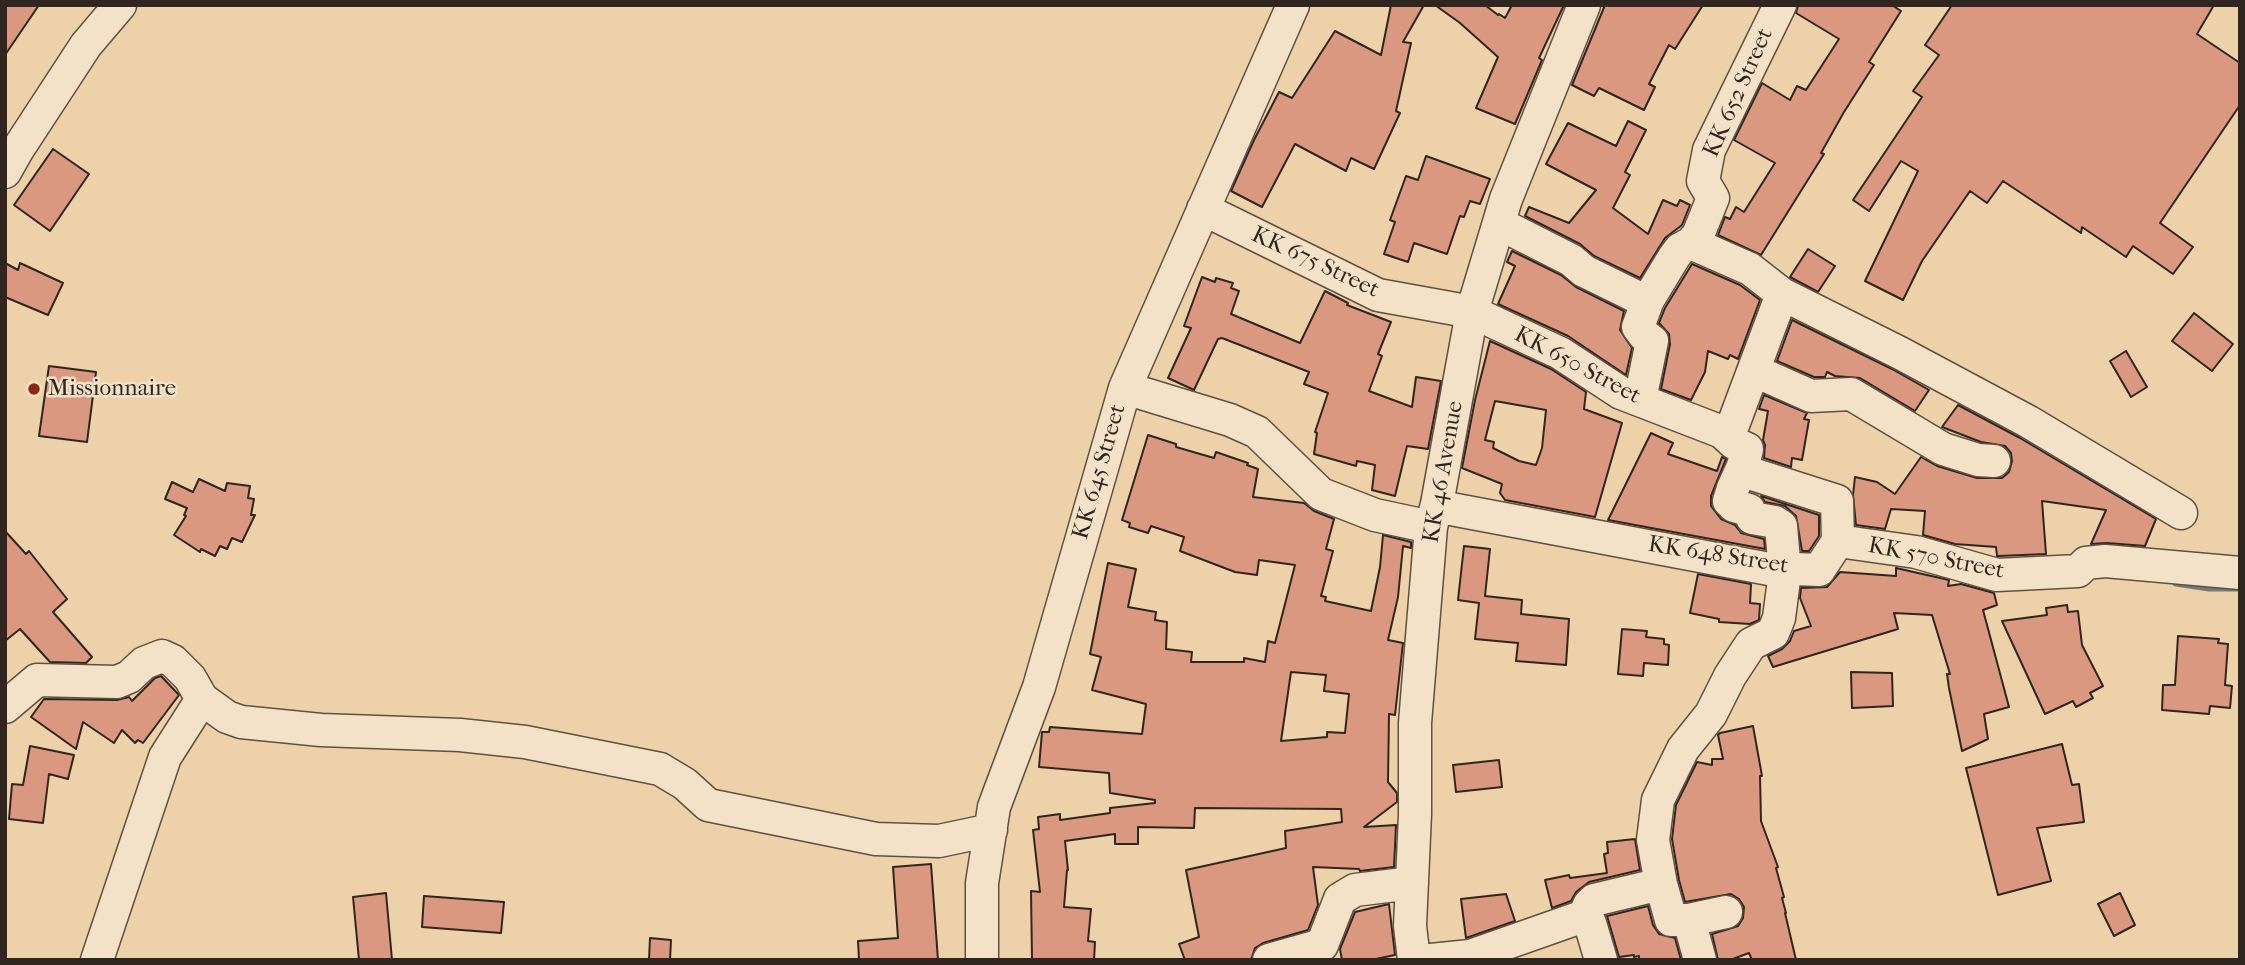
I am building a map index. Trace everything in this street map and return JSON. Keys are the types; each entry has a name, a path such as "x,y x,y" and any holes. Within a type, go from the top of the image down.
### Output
{"street":[{"path":"5,172 86,45 120,5"},
{"name":"KK 645 Street","path":"982,960 982,883 994,807 1039,687 1125,388 1293,5"},
{"name":"KK 46 Avenue","path":"1414,960 1410,926 1415,723 1434,516 1472,312 1506,200 1584,5"},
{"name":"KK 652 Street","path":"1640,400 1652,341 1637,327 1648,300 1680,249 1698,235 1713,198 1703,181 1709,150 1780,5"},
{"name":"KK 675 Street","path":"1203,209 1378,295 1472,312"},
{"path":"1500,224 1571,260 1584,271 1648,300"},
{"path":"1691,243 1750,269 1782,294 2029,422 2181,513"},
{"path":"1726,912 1689,920 1671,920 1653,840 1658,800 1683,749 1712,714 1730,676 1751,644 1773,633 1779,618 1785,572 1781,526 1775,522 1752,518 1749,510 1734,506 1729,501 1747,449 1734,443 1722,432 1733,425 1782,294"},
{"name":"KK 650 Street","path":"1472,312 1560,353 1621,393 1722,432"},
{"path":"1755,371 1811,396 1851,394 1943,449 1978,460 1994,461"},
{"name":"KK 648 Street","path":"1125,388 1230,420 1257,432 1321,494 1375,515 1475,514 1785,572 1795,569 1819,570 1838,541"},
{"path":"1743,466 1746,472 1837,501 1838,541"},
{"name":"KK 570 Street","path":"1838,541 1916,552 1997,575 2078,572 2086,564 2105,561 2240,573"},
{"path":"5,679 117,682 129,677 144,663 162,656 190,678 202,699 226,717 241,722 321,730 460,735 526,742 660,769 685,784 708,805 876,839 939,841 990,830"},
{"path":"5,707 37,680"},
{"path":"97,960 165,757 202,699"},
{"path":"1269,960 1321,945 1340,899 1355,890 1412,883"},
{"path":"1431,960 1470,956 1584,916 1594,900 1661,884"},
{"path":"1584,916 1590,923 1601,960"},
{"path":"1689,920 1700,960"}],"building":[{"path":"5,5 39,5 5,55"},
{"path":"1391,5 1424,5 1403,42 1411,43 1396,111 1400,113 1374,169 1351,158 1346,171 1295,144 1262,207 1231,191 1279,92 1292,98 1335,31 1381,55"},
{"path":"1435,5 1485,5 1505,18 1512,5 1564,5 1539,58 1542,60 1515,124 1476,108 1498,57"},
{"path":"1605,5 1703,5 1675,49 1669,45 1649,84 1655,87 1644,110 1599,88 1594,96 1572,85"},
{"path":"1798,5 1892,5 1901,11 1869,62 1874,65 1821,153 1824,154 1761,255 1718,235 1725,217 1730,219 1736,207 1744,212 1775,163 1734,140 1762,83 1790,100 1797,86 1806,90 1839,39 1796,13"},
{"path":"1952,5 2214,5 2197,34 2240,63 2240,105 2160,223 2193,247 2173,274 2133,246 2126,257 2082,227 2081,233 2003,181 1987,203 1970,191 1922,261 1903,300 1865,281 1918,171 1901,161 1869,211 1853,200 1922,97 1913,91 1939,55 1925,45"},
{"path":"1628,121 1646,130 1625,172 1630,175 1613,208 1648,234 1663,200 1677,206 1680,200 1690,205 1682,225 1665,238 1640,278 1594,256 1580,244 1525,216 1529,207 1569,223 1596,190 1546,164 1568,123 1616,146"},
{"path":"53,149 89,174 50,231 14,205"},
{"path":"1426,156 1490,179 1480,204 1470,201 1464,217 1460,216 1447,254 1414,243 1408,262 1384,254 1395,222 1390,220 1406,176 1418,180"},
{"path":"1808,249 1835,266 1818,292 1790,277"},
{"path":"1512,251 1624,311 1620,330 1632,348 1626,375 1568,336 1498,304 1515,266 1507,262"},
{"path":"5,263 18,270 20,263 63,283 48,315 5,297"},
{"path":"1692,264 1740,285 1760,300 1738,359 1730,355 1728,359 1708,351 1705,372 1691,400 1661,389 1670,344 1669,334 1659,323"},
{"path":"1202,277 1215,282 1216,278 1233,283 1231,288 1239,291 1231,314 1300,343 1325,291 1348,303 1347,305 1391,322 1378,354 1382,356 1369,391 1412,407 1416,377 1441,381 1428,449 1407,446 1395,496 1372,490 1375,465 1357,461 1356,466 1314,454 1315,432 1328,393 1304,384 1309,372 1222,338 1218,339 1194,390 1168,378 1191,328 1184,326"},
{"path":"2194,313 2233,344 2212,371 2172,341"},
{"path":"1792,320 1929,390 1915,411 1860,378 1835,376 1827,372 1825,377 1814,377 1777,361"},
{"path":"1490,341 1551,369 1586,392 1584,409 1622,423 1595,517 1505,500 1500,493 1502,484 1462,468","holes":["1495,401 1546,410 1542,448 1536,465 1519,461 1493,448 1494,442 1485,440"]},
{"path":"2126,351 2147,387 2131,397 2110,361"},
{"path":"49,366 96,372 87,442 39,436"},
{"path":"1764,395 1807,413 1804,419 1809,420 1802,460 1792,458 1791,467 1764,458 1763,440 1768,411 1759,409"},
{"path":"1958,405 2020,438 2156,519 2145,546 2091,544 2106,510 2042,501 2046,554 1997,556 1996,547 1955,544 1923,535 1925,511 1891,509 1885,529 1856,525 1853,495 1855,477 1877,482 1895,494 1921,457 1937,466 1977,478 2002,478 2009,472 2011,453 2005,446 1981,442 1942,427"},
{"path":"1651,433 1673,443 1668,454 1717,471 1722,457 1726,459 1711,496 1711,506 1721,519 1735,525 1741,533 1764,539 1765,549 1608,520"},
{"path":"1148,435 1176,444 1176,447 1214,458 1216,452 1248,463 1247,465 1258,469 1253,497 1304,503 1314,511 1334,519 1326,549 1333,551 1321,596 1326,597 1325,601 1371,611 1383,535 1411,542 1411,548 1403,546 1398,597 1388,640 1403,643 1395,715 1389,714 1388,782 1397,793 1397,802 1364,827 1396,825 1394,867 1360,871 1313,867 1318,905 1308,930 1263,943 1255,948 1251,960 1185,960 1179,944 1199,937 1186,870 1286,848 1285,831 1342,822 1341,809 1195,808 1194,828 1138,827 1138,844 1115,844 1115,834 1065,841 1068,870 1064,907 1091,909 1088,941 1095,942 1094,960 1032,960 1031,891 1040,892 1033,830 1039,829 1038,817 1060,814 1060,820 1110,813 1110,808 1155,803 1155,800 1110,793 1109,773 1039,767 1042,732 1049,732 1050,727 1142,734 1146,704 1092,690 1101,657 1090,654 1108,563 1136,569 1128,607 1156,612 1155,620 1167,622 1166,649 1192,652 1191,662 1244,662 1244,658 1265,662 1268,641 1275,643 1295,565 1259,560 1257,575 1235,572 1180,551 1184,537 1151,526 1148,533 1129,527 1130,523 1122,520","holes":["1291,672 1326,675 1324,691 1349,694 1345,733 1327,732 1327,737 1281,741"]},
{"path":"199,479 225,491 227,483 250,486 248,498 254,499 251,515 255,515 242,542 232,538 227,549 220,546 215,556 201,549 200,552 174,535 186,516 184,515 187,508 165,499 172,482 193,492"},
{"path":"1761,496 1819,515 1819,536 1809,551 1802,551 1796,516 1785,506 1765,502"},
{"path":"5,531 26,554 29,551 67,599 53,612 92,657 86,663 50,662 20,629 5,641"},
{"path":"1464,546 1490,549 1485,596 1522,600 1521,614 1569,619 1566,665 1516,661 1518,643 1475,639 1479,603 1458,600"},
{"path":"1896,568 1949,580 1948,586 1961,584 1994,593 1997,605 1983,610 2009,707 1984,714 1988,739 1962,751 1949,688 1947,674 1950,674 1932,615 1894,613 1898,629 1773,667 1768,656 1782,649 1790,641 1794,631 1811,626 1800,598 1801,588 1827,587 1840,572 1896,576"},
{"path":"1698,574 1751,584 1750,603 1760,604 1759,620 1750,624 1719,622 1719,619 1690,613"},
{"path":"2067,605 2068,612 2078,611 2082,645 2103,686 2090,693 2093,698 2076,707 2073,701 2045,714 2002,621 2047,615 2046,608"},
{"path":"1622,629 1647,631 1646,637 1664,639 1664,644 1669,645 1668,665 1644,663 1643,676 1618,674"},
{"path":"2178,636 2219,639 2218,643 2228,644 2225,685 2232,686 2230,708 2210,706 2209,714 2162,710 2163,685 2175,685"},
{"path":"1851,672 1892,673 1893,706 1852,708"},
{"path":"161,676 179,695 143,743 138,740 135,743 122,730 114,743 83,722 76,749 31,717 44,699 117,700 129,697 132,701 155,678"},
{"path":"1753,726 1762,776 1761,821 1778,867 1776,868 1796,960 1752,960 1749,953 1730,960 1718,960 1712,934 1738,926 1743,918 1744,907 1739,899 1731,894 1685,902 1679,880 1672,839 1676,805 1697,762 1712,765 1712,759 1723,759 1718,735"},
{"path":"2062,744 2072,785 2079,784 2084,822 2037,828 2051,881 1998,895 1966,768"},
{"path":"30,746 74,755 68,779 49,774 43,823 9,819 12,784 23,785"},
{"path":"1499,760 1502,787 1456,792 1453,765"},
{"path":"1635,839 1640,870 1589,882 1576,892 1571,901 1552,908 1545,880 1569,875 1570,878 1607,873 1604,854 1608,853 1607,842"},
{"path":"931,864 938,960 859,960 858,941 898,938 893,867"},
{"path":"386,893 392,960 359,960 353,897"},
{"path":"2120,893 2135,925 2114,936 2098,904"},
{"path":"1506,894 1515,921 1466,938 1461,899"},
{"path":"424,896 504,902 501,933 422,927"},
{"path":"1389,904 1395,955 1371,960 1342,960 1340,949 1355,912"},
{"path":"1648,906 1653,925 1659,934 1675,938 1681,960 1639,960 1639,956 1634,955 1619,957 1607,916"},
{"path":"650,938 671,940 670,960 649,960"}],"waterway":[{"path":"2176,583 2209,588 2237,588"}],"place":[{"name":"Missionnaire","path":"34,389"}]}
